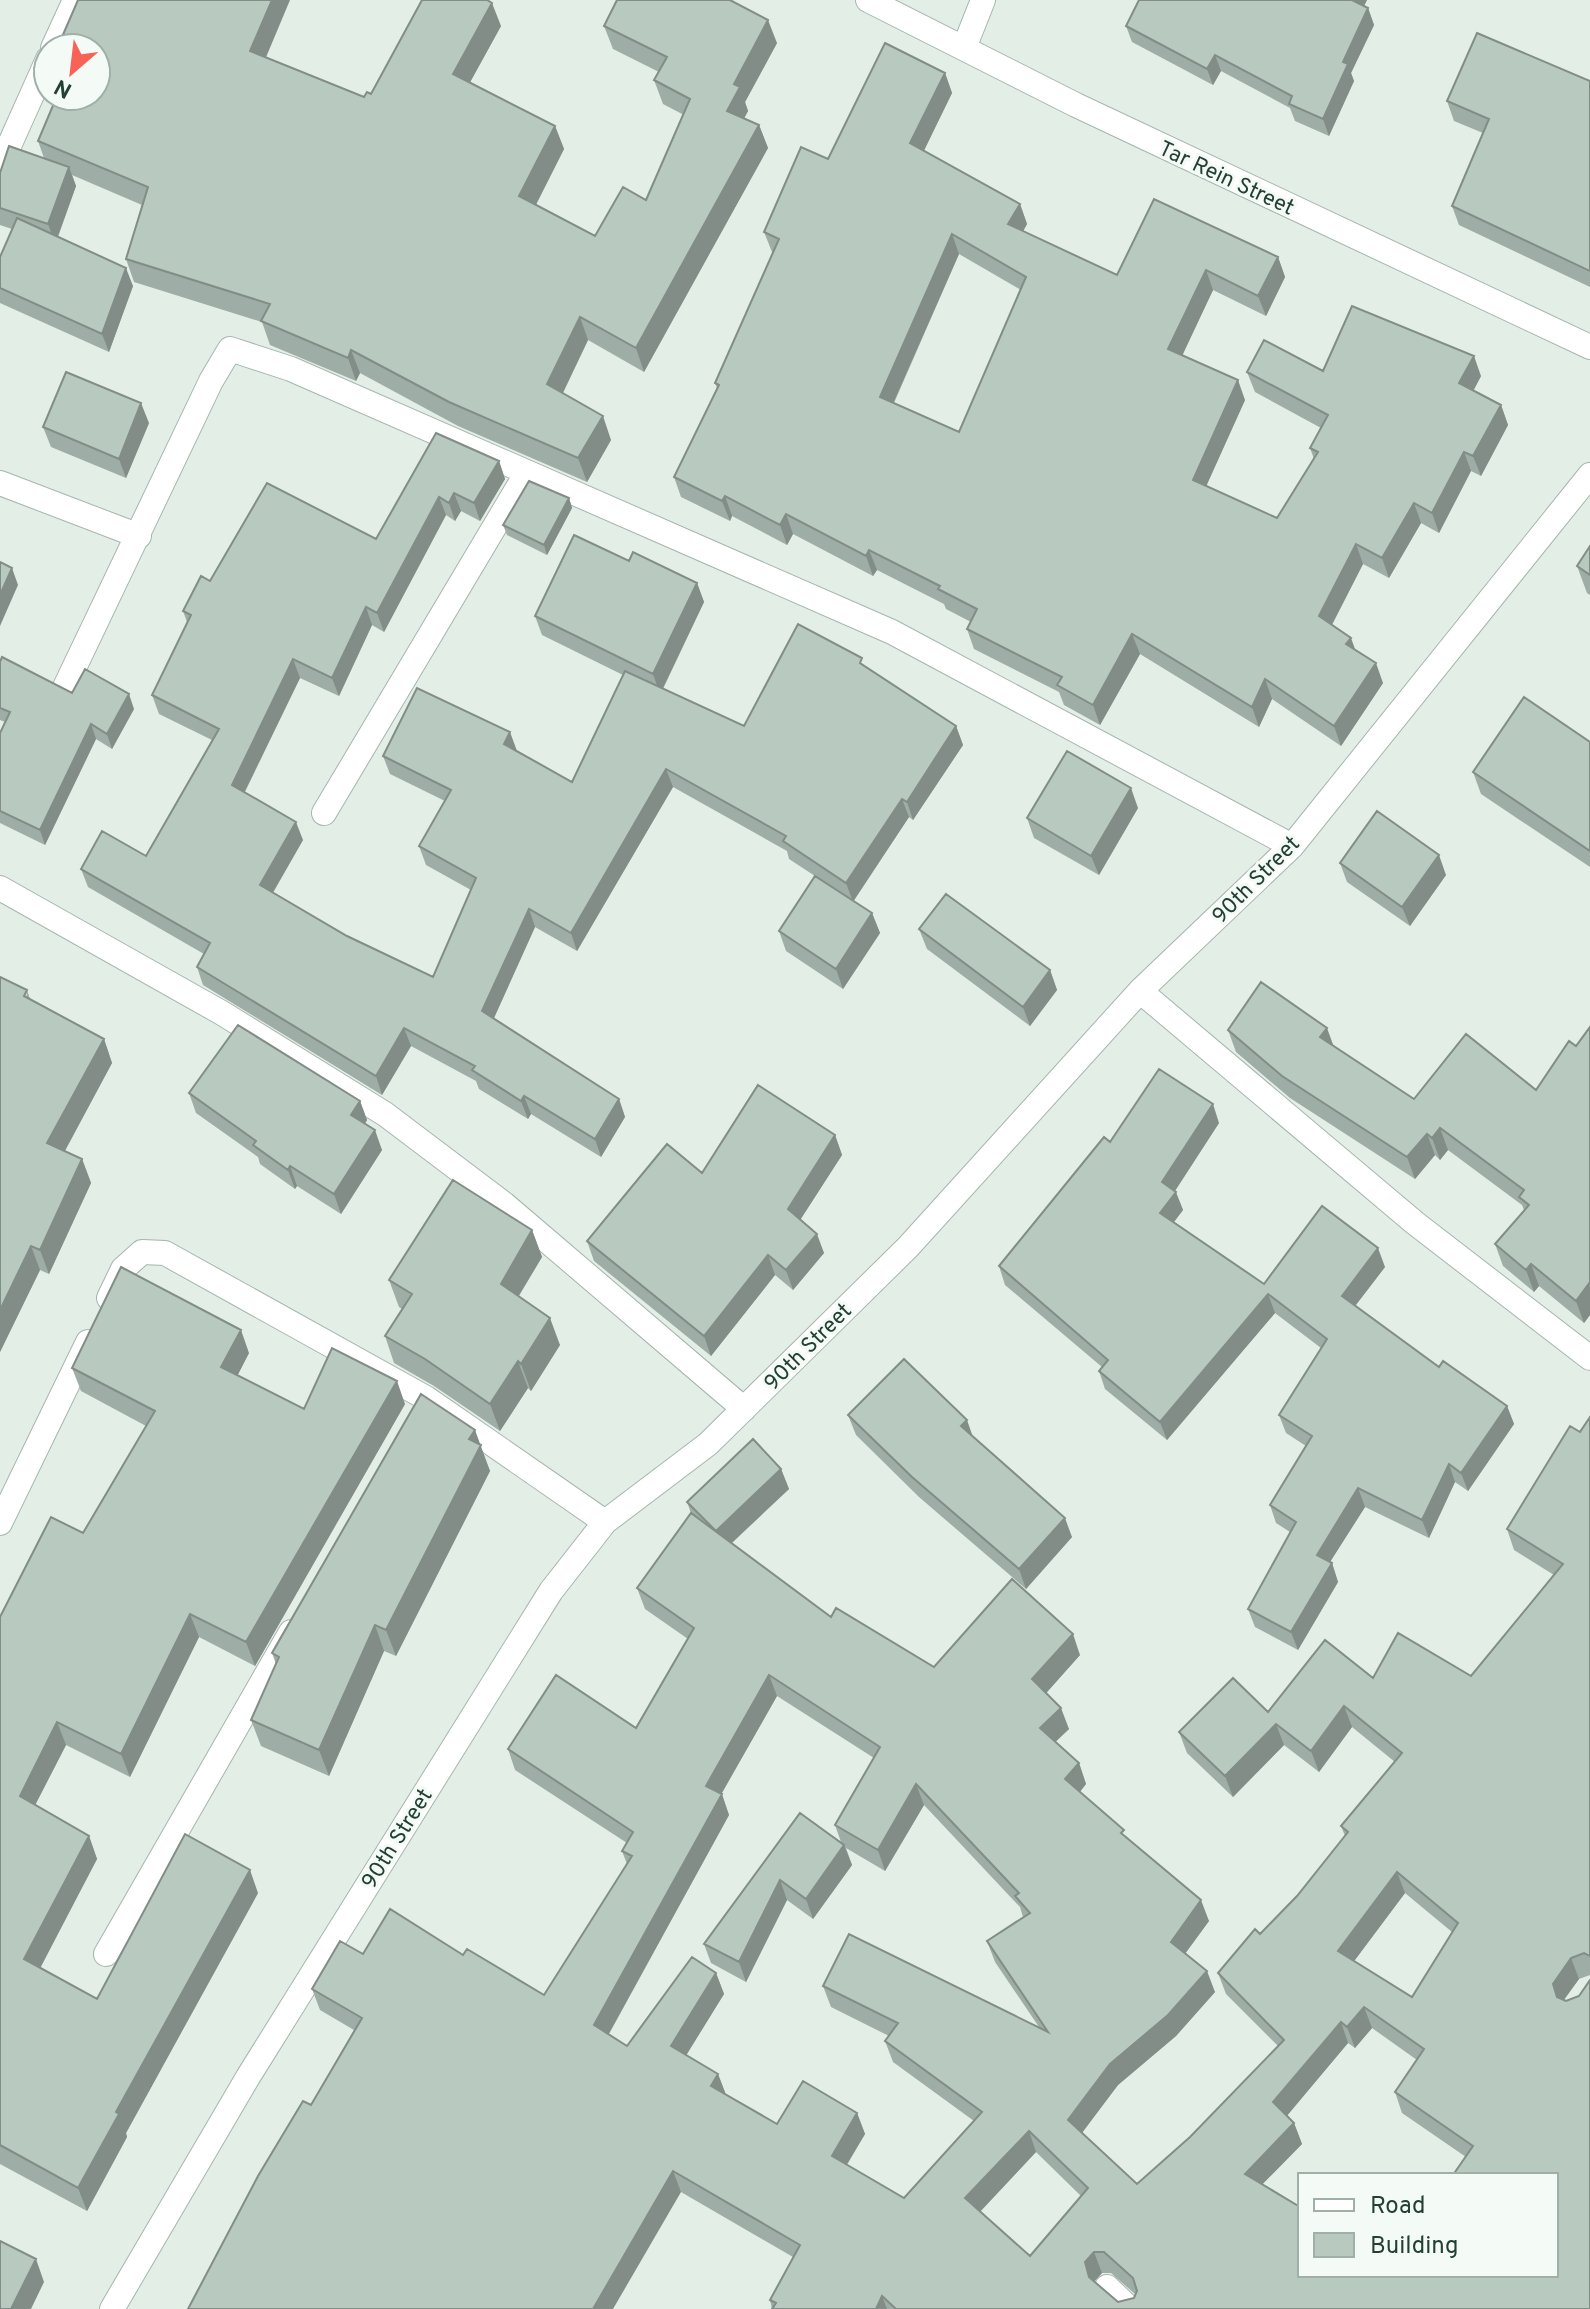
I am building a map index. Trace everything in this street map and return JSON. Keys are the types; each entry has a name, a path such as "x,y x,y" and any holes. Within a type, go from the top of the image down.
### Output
{"street":[{"path":"60,32 75,0"},
{"name":"Tar Rein Street","path":"868,0 1076,105 1590,347"},
{"path":"964,48 983,0"},
{"path":"0,166 32,95"},
{"path":"65,687 211,381 230,349 291,369 892,632 1292,846"},
{"path":"324,813 526,474"},
{"name":"90th Street","path":"112,2309 317,1964 551,1591 605,1522 708,1444 744,1409 908,1247 1140,991 1292,846 1590,475"},
{"path":"0,483 139,536"},
{"path":"0,888 222,1013 385,1114 504,1204 744,1409"},
{"path":"1140,991 1415,1223 1590,1358"},
{"path":"0,1523 123,1269 142,1252 165,1253 426,1398 605,1522"},
{"path":"410,1425 426,1398"},
{"path":"106,1954 301,1615"},
{"path":"1107,2287 1130,2309"}],"building":[{"path":"78,0 272,0 250,51 364,97 367,92 371,94 422,0 487,0 492,3 453,74 555,126 519,196 595,236 623,187 646,200 690,99 654,80 667,57 604,26 617,0 730,0 768,20 734,84 740,87 727,111 759,125 636,348 580,317 547,384 603,416 578,458 449,402 351,350 348,358 261,321 270,304 126,259 148,187 38,141 50,112 112,112 112,32 64,32"},
{"path":"1139,0 1352,0 1368,8 1343,62 1348,64 1323,119 1289,104 1292,96 1215,55 1207,69 1126,26"},
{"path":"1477,33 1590,81 1590,271 1452,206 1489,119 1447,101"},
{"path":"885,43 945,73 910,143 1020,204 1008,224 1117,275 1154,199 1278,257 1258,296 1206,270 1168,349 1238,380 1193,480 1277,518 1318,452 1310,448 1328,415 1247,372 1264,340 1323,371 1352,306 1474,356 1459,383 1501,405 1473,456 1464,452 1432,513 1414,503 1382,558 1356,544 1319,616 1351,638 1346,644 1376,663 1334,726 1265,679 1252,707 1132,634 1093,705 1057,685 1062,677 967,629 977,609 938,589 940,586 869,550 866,556 786,514 780,525 725,496 722,501 674,477 719,385 715,383 779,239 764,232 801,147 828,159","holes":["952,234 1026,277 959,432 880,397"]},
{"path":"9,146 69,167 48,224 0,208 0,173"},
{"path":"17,218 126,268 102,334 0,288 0,257"},
{"path":"66,372 141,403 119,459 43,427"},
{"path":"436,433 499,461 474,503 454,493 449,503 439,497 377,613 366,607 332,678 293,659 232,785 296,822 260,885 347,936 433,977 476,878 419,846 451,790 383,756 417,688 510,732 504,744 572,782 625,671 744,726 798,624 862,658 860,663 956,726 907,802 902,799 846,883 783,841 786,836 666,769 571,933 529,909 482,1011 619,1099 595,1139 524,1096 521,1101 472,1070 475,1066 404,1028 376,1076 197,967 210,943 81,869 102,831 146,856 219,729 152,695 191,615 183,611 201,576 210,581 267,483 376,539"},
{"path":"529,481 569,498 544,545 503,525"},
{"path":"574,535 629,561 633,552 697,583 653,674 535,616"},
{"path":"1590,546 1590,575 1577,566"},
{"path":"0,562 12,568 0,595"},
{"path":"2,657 72,693 85,669 129,694 107,734 91,724 40,830 0,811 0,733 10,712 0,708"},
{"path":"1524,697 1590,742 1590,851 1473,772"},
{"path":"1067,751 1131,788 1091,856 1027,818"},
{"path":"1377,811 1439,855 1402,907 1340,863"},
{"path":"815,876 872,913 836,969 779,931"},
{"path":"946,894 1050,970 1023,1007 919,929"},
{"path":"0,977 27,990 24,996 104,1039 47,1143 82,1159 40,1250 31,1246 0,1310"},
{"path":"1261,982 1327,1028 1320,1037 1414,1099 1466,1034 1536,1090 1569,1041 1576,1046 1590,1027 1590,1282 1576,1301 1531,1264 1526,1270 1495,1244 1529,1205 1519,1197 1524,1190 1440,1128 1432,1138 1427,1134 1407,1157 1282,1076 1228,1030"},
{"path":"238,1025 360,1101 351,1115 375,1130 334,1194 290,1166 288,1170 253,1145 256,1141 189,1093"},
{"path":"1159,1069 1213,1104 1162,1182 1176,1192 1160,1213 1264,1284 1322,1206 1378,1248 1342,1296 1439,1367 1443,1361 1507,1406 1461,1473 1449,1464 1422,1520 1358,1488 1317,1555 1332,1563 1291,1632 1248,1609 1296,1522 1270,1505 1312,1436 1279,1415 1327,1339 1268,1294 1160,1422 1099,1371 1108,1360 999,1266 1104,1137 1110,1142"},
{"path":"758,1085 835,1135 788,1209 817,1234 786,1270 768,1255 704,1336 587,1241 667,1144 702,1173"},
{"path":"453,1180 532,1230 501,1284 550,1318 521,1364 518,1361 490,1404 425,1359 385,1336 412,1294 389,1280"},
{"path":"121,1267 241,1330 221,1367 304,1409 332,1348 397,1381 246,1642 190,1614 121,1754 57,1722 20,1796 89,1836 24,1959 97,1999 185,1834 250,1870 116,2112 119,2114 78,2188 0,2145 0,1617 51,1517 83,1533 155,1411 72,1368"},
{"path":"904,1359 967,1420 961,1426 1065,1518 1019,1569 912,1477 848,1415"},
{"path":"421,1394 475,1430 469,1439 481,1445 386,1630 375,1625 319,1750 251,1720 279,1657 272,1653"},
{"path":"1590,1417 1590,1956 1584,1953 1571,1958 1553,1984 1557,1997 1566,2001 1579,1996 1590,1980 1590,2309 896,2309 882,2296 876,2309 772,2309 776,2303 770,2300 800,2245 673,2171 593,2309 188,2309 258,2176 303,2101 311,2105 362,2018 312,1989 340,1941 363,1954 390,1909 463,1955 467,1949 544,1995 632,1856 622,1851 633,1832 508,1749 556,1675 636,1728 694,1628 637,1588 691,1513 831,1617 836,1608 934,1667 1012,1579 1073,1634 1032,1679 1061,1708 1040,1728 1079,1763 1065,1779 1124,1830 1121,1833 1201,1900 1171,1942 1207,1971 1168,2015 1110,2064 1068,2120 1137,2184 1190,2137 1284,2040 1218,1973 1255,1929 1260,1934 1297,1896 1348,1832 1341,1826 1402,1753 1344,1706 1311,1751 1276,1724 1225,1776 1179,1732 1233,1678 1268,1712 1325,1640 1373,1678 1398,1633 1471,1676 1563,1564 1507,1529 1570,1426 1580,1432","holes":["769,1675 880,1747 835,1825 878,1850 916,1784 1019,1893 1015,1896 1030,1913 987,1941 1048,2032 849,1934 823,1986 898,2023 885,2041 982,2112 904,2198 832,2156 857,2113 803,2081 777,2124 711,2086 718,2074 671,2046 716,1973 692,1957 627,2046 594,2025 722,1794 706,1786","1397,1872 1458,1923 1412,1997 1338,1951","1364,2007 1424,2049 1395,2092 1473,2146 1454,2173 1558,2173 1558,2277 1298,2277 1298,2206 1245,2174 1294,2123 1273,2102 1341,2022 1347,2027","1029,2131 1088,2188 1030,2256 965,2198","1094,2252 1104,2252 1133,2278 1137,2291 1134,2298 1118,2302 1089,2277 1085,2262"]},
{"path":"753,1439 781,1469 716,1531 687,1502"},
{"path":"800,1813 844,1845 806,1899 780,1880 739,1962 704,1944"},
{"path":"0,2241 36,2259 11,2309 0,2309"}]}
